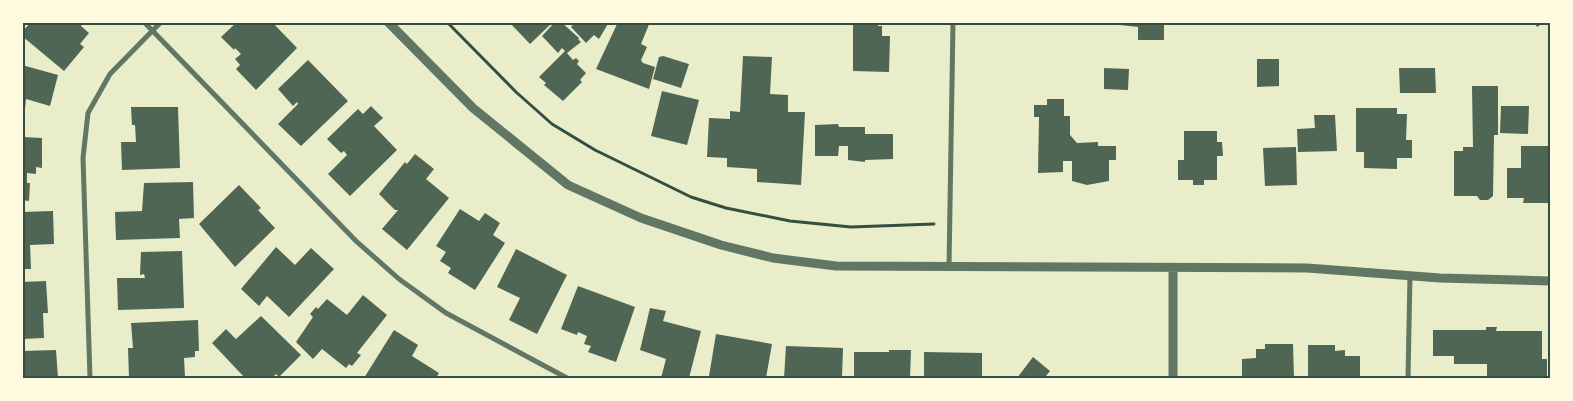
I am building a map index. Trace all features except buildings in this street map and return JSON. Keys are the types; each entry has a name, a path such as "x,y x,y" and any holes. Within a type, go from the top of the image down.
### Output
{"street":[{"path":"144,22 356,241 399,279 446,313 559,377 566,378"},
{"path":"90,378 83,158 88,113 110,74 161,22"},
{"path":"388,22 473,108 568,185 641,218 721,245 774,258 836,266 1173,269 1307,268 1550,281"},
{"path":"949,267 953,22"},
{"path":"1173,269 1173,378"},
{"path":"1408,378 1410,275"}],"path":[{"path":"447,22 516,92 552,124 595,150 691,197 726,208 790,221 850,227 950,224"}]}
